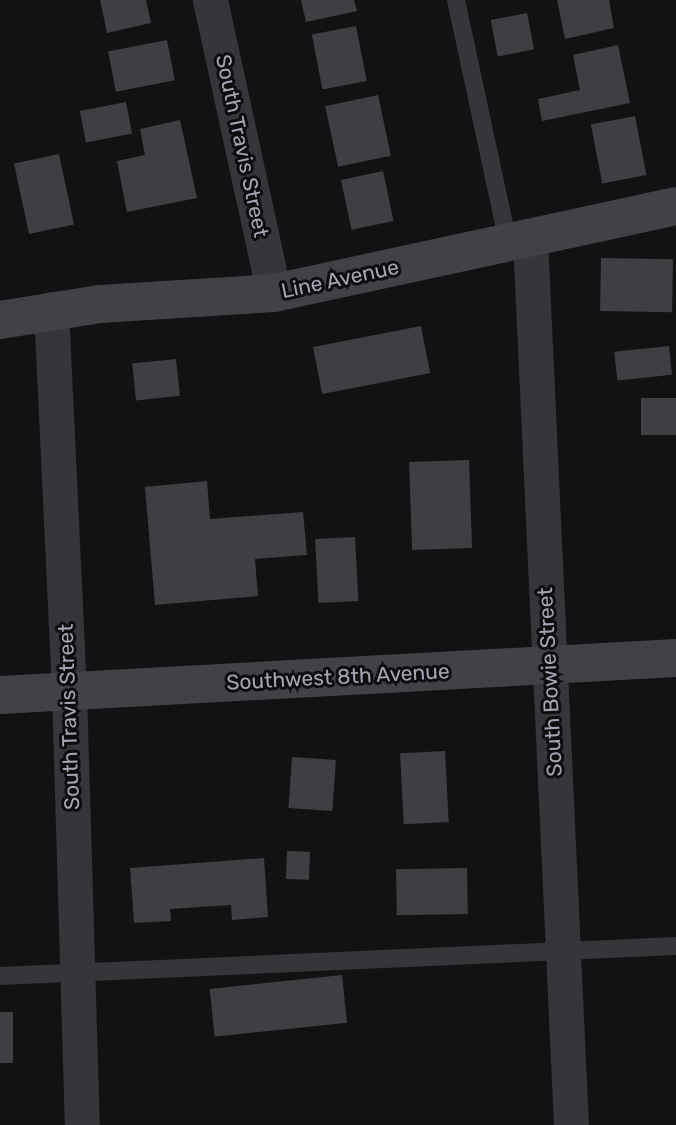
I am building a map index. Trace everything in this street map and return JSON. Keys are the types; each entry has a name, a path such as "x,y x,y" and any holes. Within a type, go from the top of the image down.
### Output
{"street":[{"name":"South Travis Street","path":"210,0 274,293"},
{"name":"Line Avenue","path":"0,320 51,309 274,293 676,206"},
{"name":"South Bowie Street","path":"519,241 549,665 571,1125"},
{"name":"South Travis Street","path":"51,309 69,692 82,1125"},
{"name":"Southwest 8th Avenue","path":"0,695 676,658"}],"lane":[{"path":"456,0 519,241"},
{"path":"0,975 676,946"}],"building":[{"path":"100,0 146,0 151,23 107,33"},
{"path":"301,0 354,0 357,11 306,22"},
{"path":"557,0 609,0 614,28 565,39"},
{"path":"527,13 534,49 498,56 491,20"},
{"path":"356,26 367,81 323,90 312,35"},
{"path":"167,40 175,80 116,92 108,51"},
{"path":"618,45 630,103 542,121 538,99 580,90 573,55"},
{"path":"378,95 391,156 338,167 325,106"},
{"path":"126,102 132,133 86,142 80,111"},
{"path":"635,116 646,175 602,183 591,125"},
{"path":"180,120 197,198 127,212 117,161 145,155 140,129"},
{"path":"59,154 74,224 29,234 14,164"},
{"path":"383,171 394,221 352,230 341,180"},
{"path":"601,258 673,259 672,312 600,311"},
{"path":"421,326 430,373 322,394 313,347"},
{"path":"669,346 672,375 617,381 614,352"},
{"path":"176,359 180,396 136,400 132,364"},
{"path":"641,398 676,398 676,435 641,435"},
{"path":"469,460 472,548 412,550 409,462"},
{"path":"207,481 210,519 303,512 307,555 255,559 258,596 155,605 145,487"},
{"path":"355,537 358,601 318,603 315,539"},
{"path":"445,751 449,822 404,824 400,753"},
{"path":"292,757 336,760 332,811 288,808"},
{"path":"287,851 310,852 309,880 286,879"},
{"path":"264,858 268,917 232,920 231,905 170,909 171,921 134,923 130,868"},
{"path":"467,868 468,914 397,915 396,869"},
{"path":"342,975 347,1023 215,1037 210,989"},
{"path":"0,1012 13,1012 13,1063 0,1063"}]}
